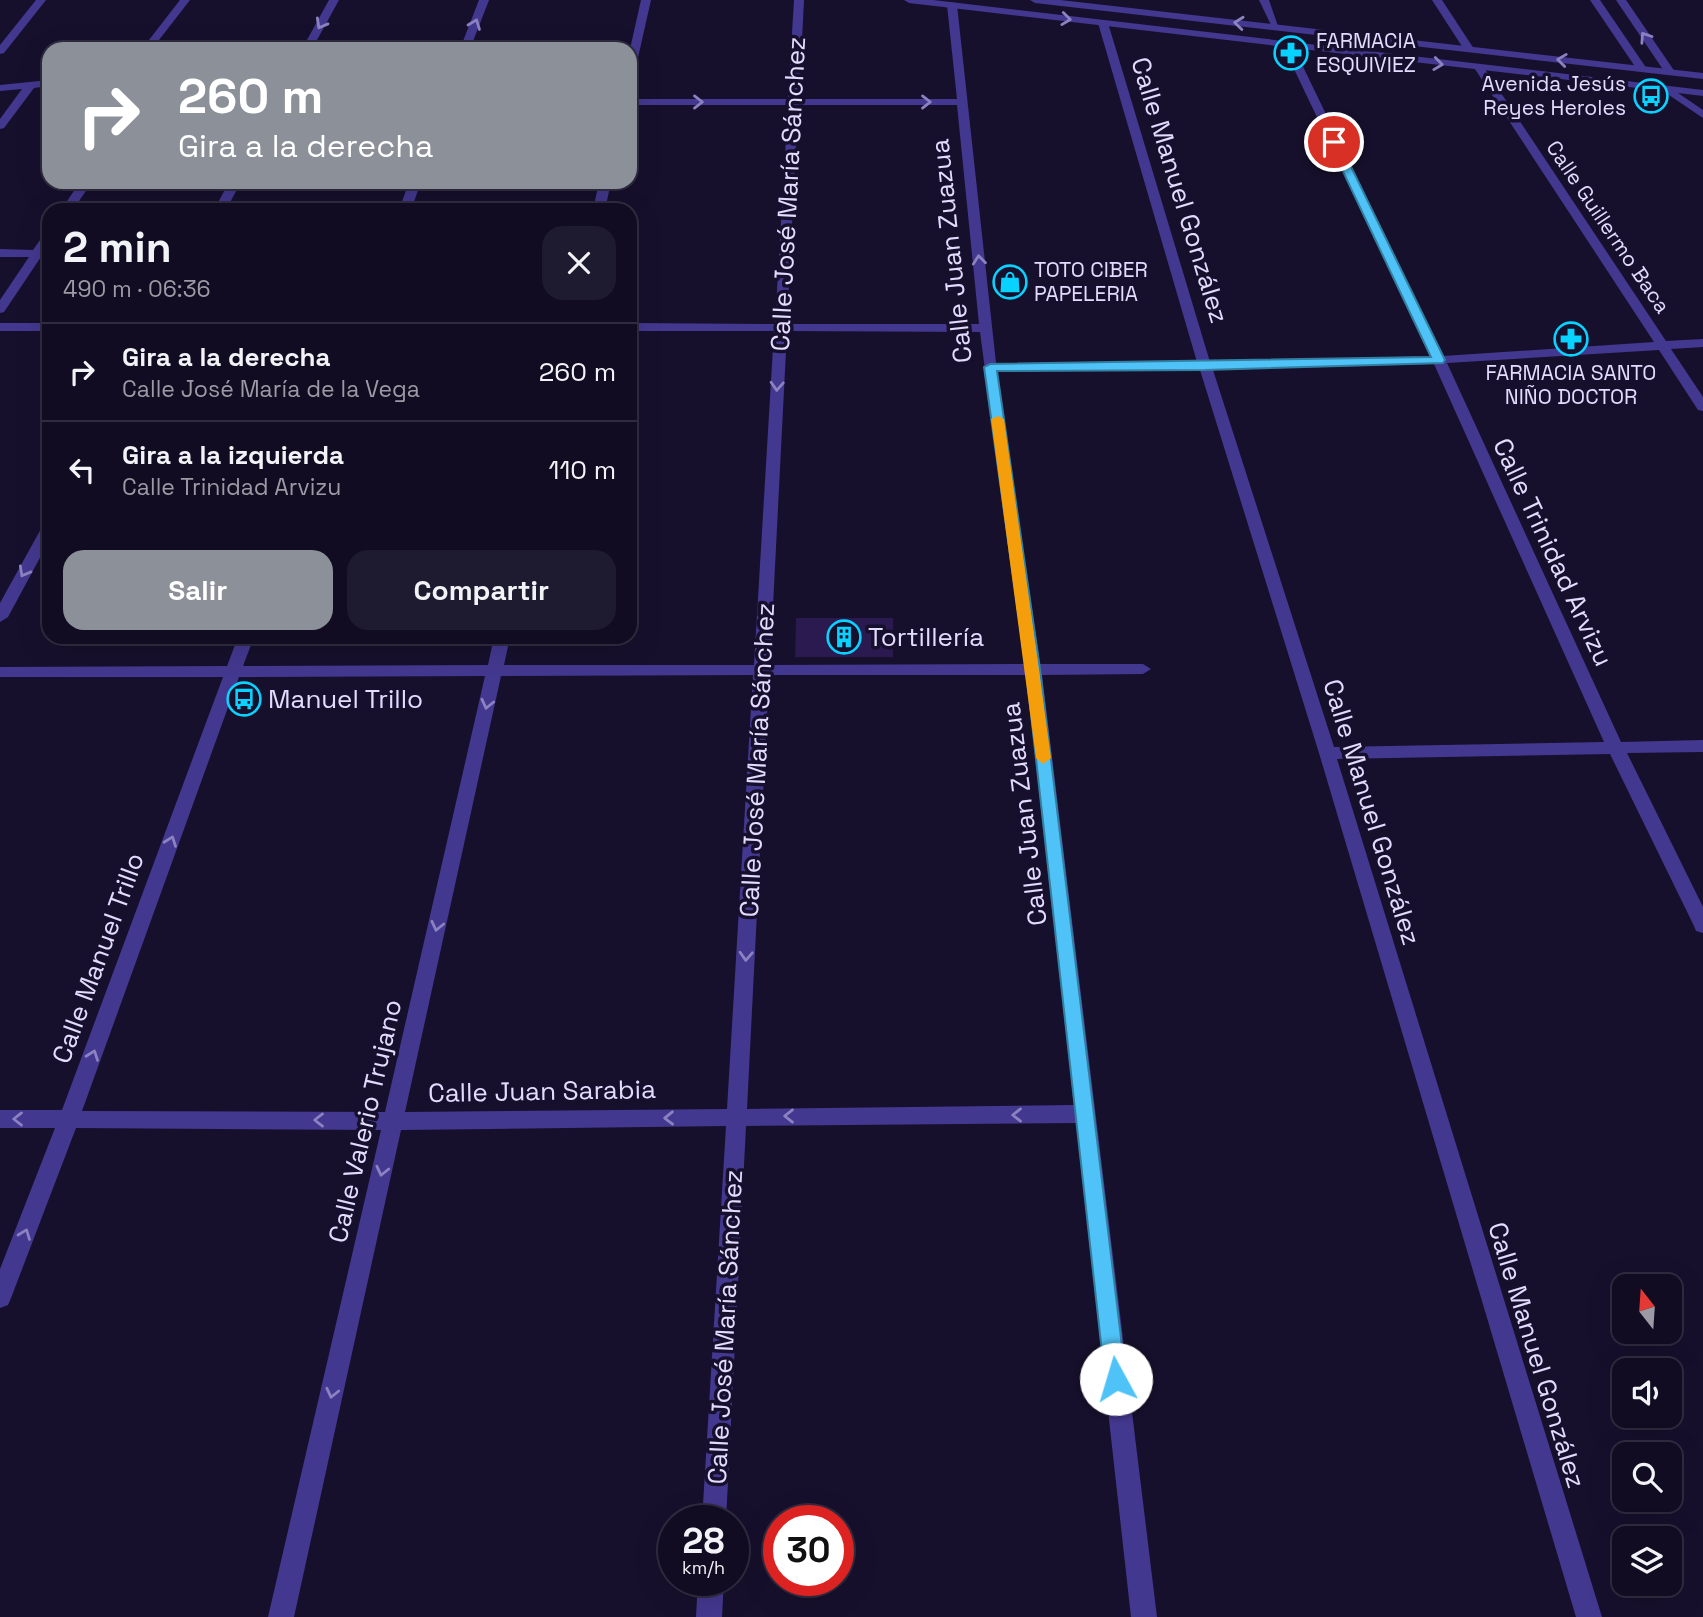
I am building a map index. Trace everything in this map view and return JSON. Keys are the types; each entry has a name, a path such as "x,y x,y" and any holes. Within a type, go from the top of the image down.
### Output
{"street":[{"path":"0,51 41,0"},
{"path":"152,42 185,0"},
{"path":"311,42 334,0"},
{"path":"468,42 484,0"},
{"path":"637,42 646,0"},
{"name":"Calle José María Sánchez","path":"716,1505 799,0"},
{"path":"909,0 952,5 1097,10 1276,27 1703,76"},
{"path":"1035,0 1288,46 1660,88 1688,97 1703,93"},
{"path":"1264,0 1276,27"},
{"path":"1437,0 1469,49"},
{"path":"1595,0 1642,69 1660,88"},
{"path":"1621,0 1703,115"},
{"name":"Calle Juan Zuazua","path":"952,5 990,367 1033,669 1144,1617"},
{"name":"Calle Manuel González","path":"1097,10 1205,366 1327,753 1589,1617"},
{"name":"Calle Trinidad Arvizu","path":"1288,46 1439,360 1615,747 1703,926"},
{"name":"Calle Guillermo Baca","path":"1480,69 1703,407"},
{"path":"0,88 42,83"},
{"path":"0,126 32,84"},
{"path":"637,102 961,102"},
{"path":"0,309 42,246"},
{"path":"0,253 37,254"},
{"path":"0,327 42,327"},
{"path":"637,327 986,328"},
{"path":"990,367 1205,366 1439,360 1703,343"},
{"path":"0,617 42,540"},
{"name":"Calle Manuel Trillo","path":"0,1298 69,1119 243,644"},
{"name":"Calle Valerio Trujano","path":"281,1617 501,644"},
{"path":"0,672 1143,669"},
{"path":"1327,753 1703,746"},
{"name":"Calle Juan Sarabia","path":"0,1119 393,1121 1085,1114"},
{"path":"709,1617 710,1596"}],"building":[{"name":"Tortillería","path":"796,618 893,618 893,657 795,657"}],"slow traffic":[{"path":"998,419 1043,758"}],"place":[{"name":"FARMACIA ESQUIVIEZ","path":"1291,53"},
{"name":"Avenida Jesús Reyes Heroles","path":"1651,96"},
{"name":"TOTO CIBER PAPELERIA","path":"1010,282"},
{"name":"FARMACIA SANTO NIÑO DOCTOR","path":"1571,339"},
{"name":"Tortillería","path":"844,637"},
{"name":"Manuel Trillo","path":"244,699"}],"route":[{"path":"1116,1379 1033,669 990,367 1205,366 1439,360 1334,142"}]}
